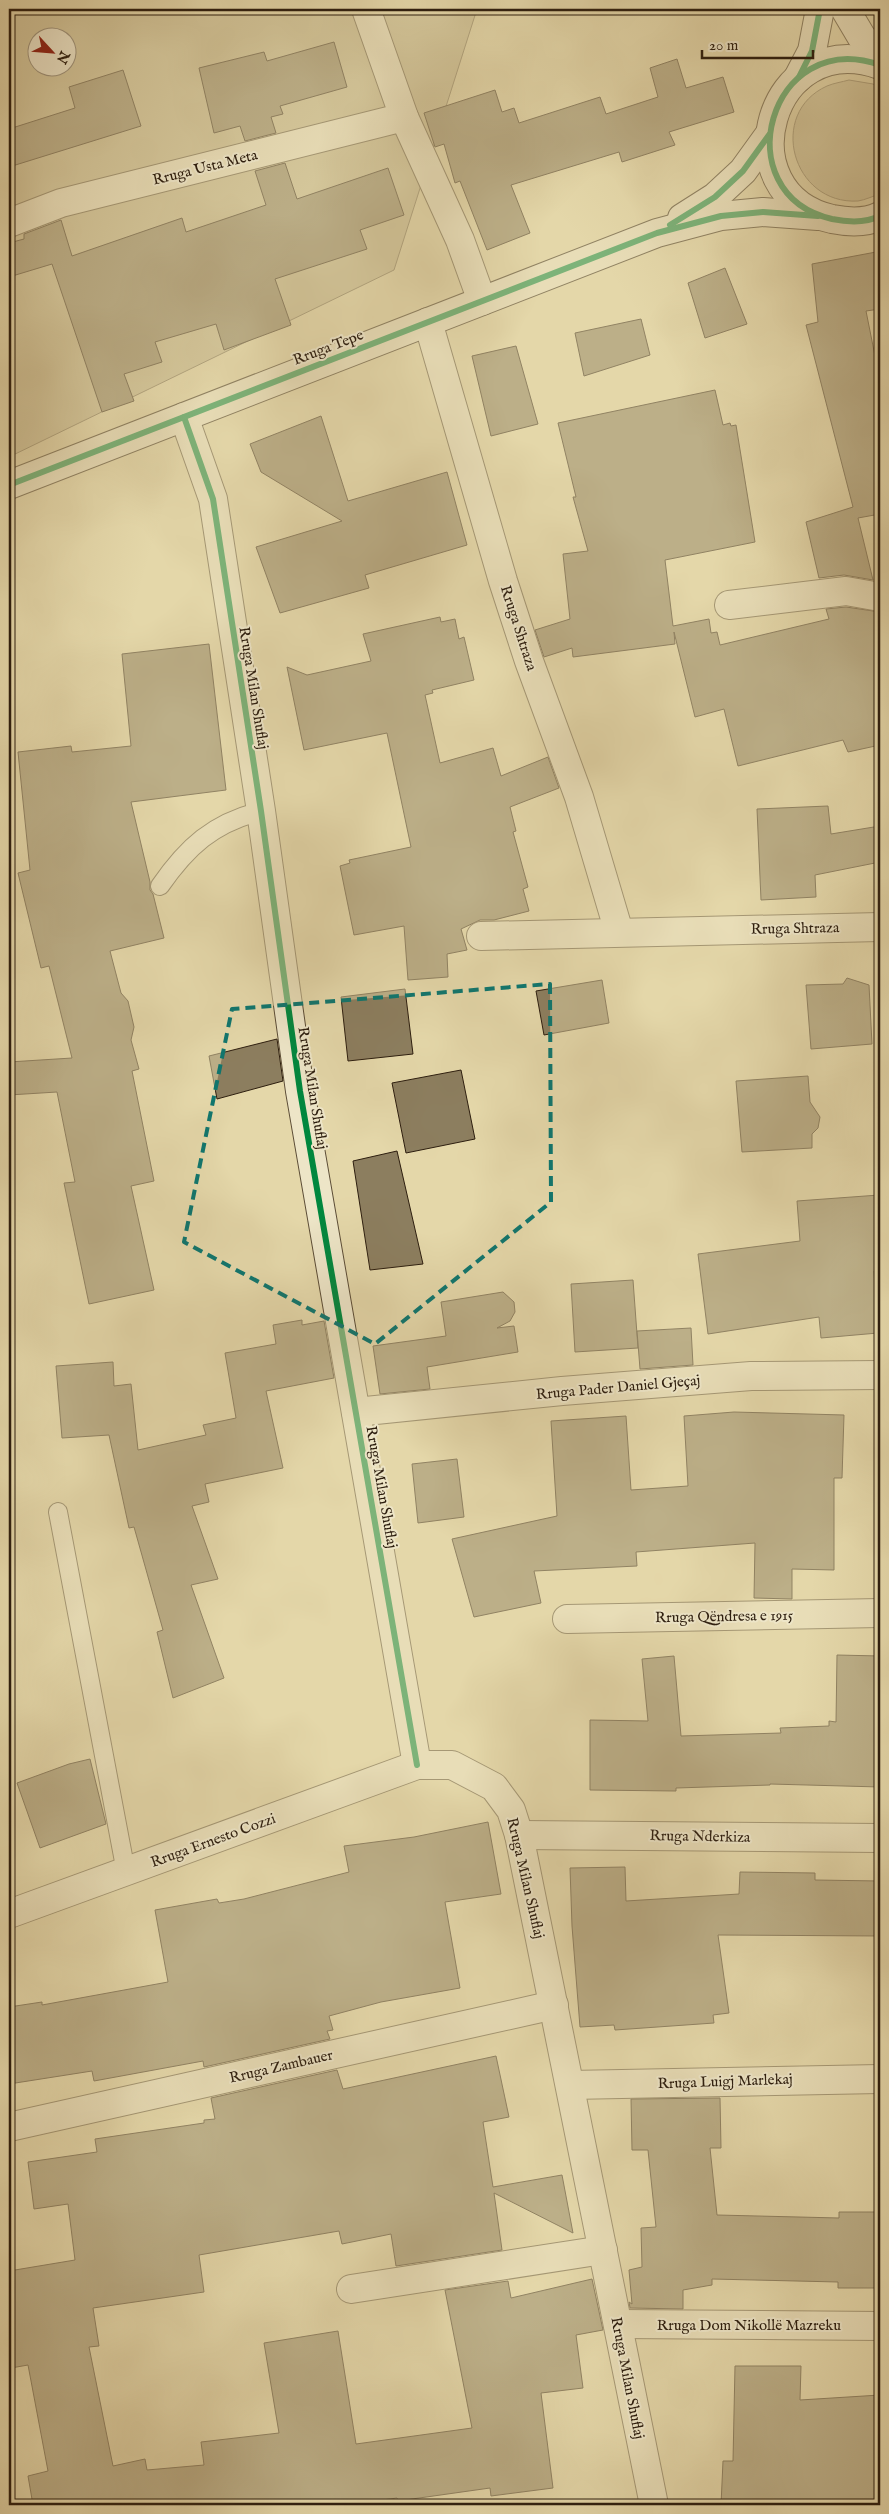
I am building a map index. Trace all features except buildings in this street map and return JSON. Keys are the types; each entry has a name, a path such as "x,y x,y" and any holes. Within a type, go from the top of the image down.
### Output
{"street":[{"path":"366,9 404,117 460,240 482,301"},
{"path":"798,78 812,51 820,9"},
{"path":"845,9 861,36 880,59"},
{"name":"Rruga Tepe","path":"818,216 797,203 781,184 771,160 769,135 773,114 783,94 798,78 818,65 842,59 866,60 880,65"},
{"name":"Rruga Usta Meta","path":"9,223 61,203 404,117"},
{"name":"Rruga Tepe","path":"657,233 715,197 743,171 769,135"},
{"name":"Rruga Tepe","path":"9,485 657,233 722,216 763,212 818,216 848,222 880,216"},
{"name":"Rruga Shtraza","path":"428,322 503,581 529,661 579,798 619,932"},
{"name":"Rruga Milan Shuflaj","path":"184,417 213,498 261,810 300,1091 417,1765 452,1765 494,1787 511,1810 519,1835 653,2505"},
{"path":"729,605 846,591 880,597"},
{"name":"Rruga Shtraza","path":"481,936 880,927"},
{"name":"Rruga Pader Daniel Gjeçaj","path":"356,1412 562,1391 750,1376 880,1375"},
{"name":"Rruga Qëndresa e 1915","path":"567,1619 880,1612"},
{"name":"Rruga Ernesto Cozzi","path":"9,1914 417,1765"},
{"name":"Rruga Nderkiza","path":"519,1835 880,1838"},
{"name":"Rruga Zambauer","path":"9,2128 554,2005"},
{"name":"Rruga Luigj Marlekaj","path":"570,2086 880,2079"},
{"path":"352,2289 603,2250"},
{"name":"Rruga Dom Nikollë Mazreku","path":"618,2324 880,2326"}],"lane":[{"path":"160,886 191,846 244,815 261,810"},
{"path":"58,1512 126,1872"}],"highlighted area":[{"path":"550,984 551,1202 375,1344 184,1242 232,1009"}],"shaded area":[{"path":"9,9 477,9 394,270 9,457"},
{"path":"849,80 873,84 880,88 880,194 858,201 835,198 817,189 803,173 795,155 793,135 797,116 808,99 827,86"}],"cycle path":[{"path":"799,77 812,51 820,9"},
{"path":"880,65 842,59 810,69 787,90 774,118 770,149 778,179 798,204 838,220 863,221 880,216"},
{"path":"670,225 715,197 743,171 769,135"},
{"path":"9,485 657,233 721,216 763,212 818,216"},
{"path":"184,417 213,499 261,811 300,1091 417,1765"}]}
